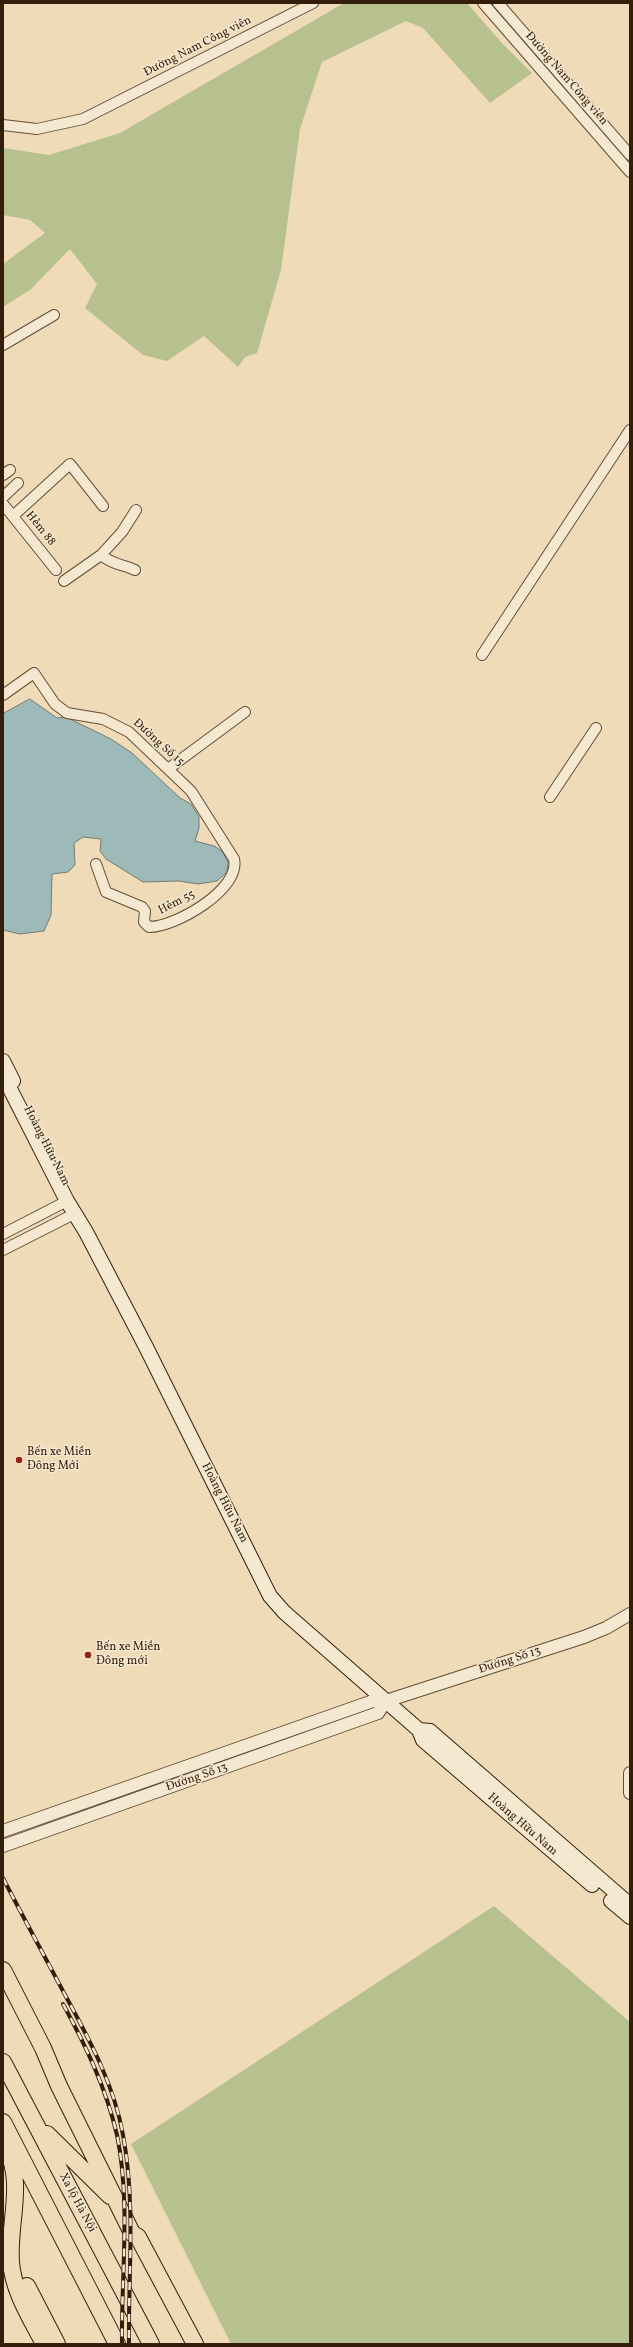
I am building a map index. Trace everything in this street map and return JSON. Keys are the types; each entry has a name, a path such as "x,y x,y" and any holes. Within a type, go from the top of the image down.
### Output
{"highway":[{"path":"3,1970 43,2048 58,2086 132,2233 138,2237 195,2344"},
{"path":"3,1989 36,2053 58,2086"},
{"name":"Xa lộ Hà Nội","path":"3,2062 151,2344"},
{"path":"33,2120 118,2204"},
{"path":"3,2122 117,2344"},
{"path":"3,2142 10,2156 15,2179 15,2282 44,2344"},
{"path":"19,2154 23,2184 14,2254 23,2277 57,2344"},
{"path":"132,2233 130,2241 183,2344"}],"main road":[{"name":"Hoàng Hữu Nam","path":"3,1061 80,1211 86,1232"},
{"name":"Hoàng Hữu Nam","path":"3,1075 67,1201 86,1232 270,1596 284,1612 419,1730 423,1740 630,1917"},
{"name":"Hoàng Hữu Nam","path":"419,1730 430,1731 630,1905"}],"street":[{"name":"Đường Nam Công viên","path":"3,125 37,129 83,119 117,104 313,3"},
{"name":"Đường Nam Công viên","path":"483,3 541,72 630,172"},
{"name":"Đường Nam Công viên","path":"498,3 630,155"},
{"path":"541,72 550,64"},
{"path":"3,345 54,315"},
{"path":"482,655 630,430"},
{"path":"13,516 70,464 103,506"},
{"path":"3,497 18,483"},
{"name":"Hẻm 88","path":"3,504 56,570"},
{"path":"64,581 101,554 122,532 136,510"},
{"path":"101,554 114,564 124,565 135,570"},
{"name":"Đường Số 15","path":"3,695 34,673 61,709 76,716 103,719 118,725 129,732 191,791 234,859"},
{"path":"168,769 245,712"},
{"path":"550,797 596,728"},
{"name":"Hẻm 55","path":"96,864 106,892 142,907 146,925 155,927 174,921 203,906 230,879 234,870 234,859"},
{"path":"3,1234 67,1201"},
{"path":"3,1250 74,1214"},
{"name":"Đường Số 13","path":"3,1831 373,1701 386,1702 584,1637 606,1628 630,1614"},
{"name":"Đường Số 13","path":"3,1846 378,1713 386,1702"},
{"path":"630,1773 630,1793"},
{"path":"104,1796 110,1809"}],"green space":[{"path":"344,3 467,3 500,41 532,73 490,103 423,28 406,21 322,62 300,129 281,270 257,353 245,357 238,367 204,336 167,361 143,355 85,308 97,284 70,249 30,290 3,307 3,264 45,233 30,220 3,215 3,148 49,155 120,133"},
{"path":"494,1906 630,2022 630,2344 231,2344 131,2144"}],"water":[{"path":"30,699 57,718 66,717 111,739 132,753 180,798 191,804 199,817 199,828 195,841 214,846 222,851 228,862 227,872 217,881 198,884 179,881 143,882 106,859 100,851 101,839 83,837 74,843 75,865 68,872 52,874 51,915 44,931 20,934 3,930 3,714"}],"railway":[{"path":"3,1878 100,2062 114,2098 119,2116 127,2161 129,2187 129,2344"},
{"path":"63,2004 80,2036 101,2084 117,2135 124,2187 122,2344"}],"place":[{"name":"Bến xe Miền Đông Mới","path":"19,1460"},
{"name":"Bến xe Miền Đông mới","path":"88,1655"}]}
